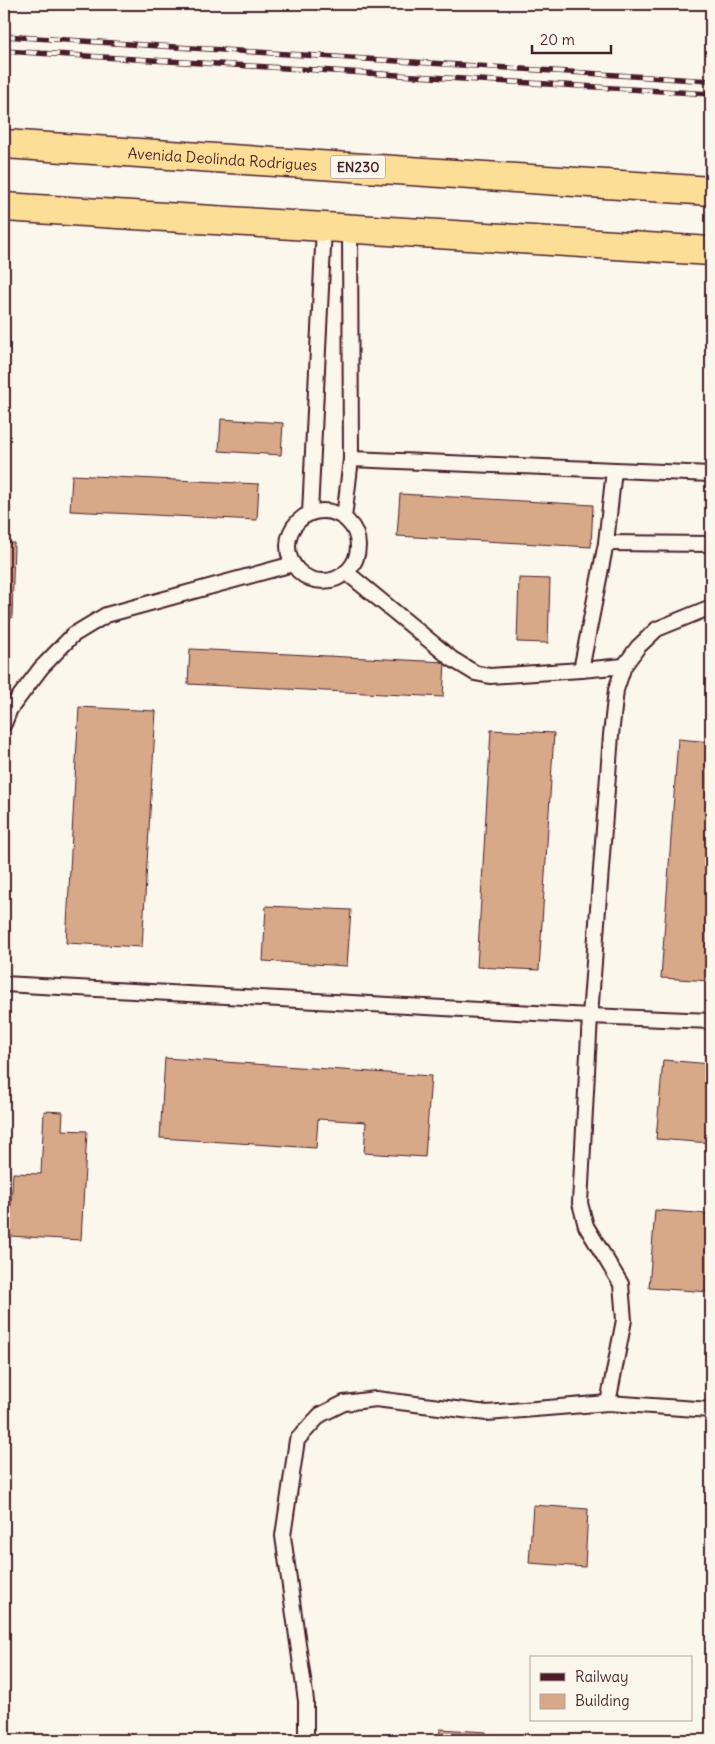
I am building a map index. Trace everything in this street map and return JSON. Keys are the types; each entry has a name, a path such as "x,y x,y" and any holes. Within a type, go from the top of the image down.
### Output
{"highway":[{"name":"Avenida Deolinda Rodrigues","path":"4,144 711,191"},
{"path":"4,207 711,250"}],"lane":[{"path":"337,228 351,459 344,518"},
{"path":"310,513 337,228"},
{"path":"351,459 711,474"},
{"path":"581,670 606,543 614,470"},
{"path":"322,510 334,512 344,518 352,527 357,538 357,550 353,562 346,572 335,578 323,581 311,579 301,573 293,564 288,553 288,541 292,529 299,519 310,513 322,510"},
{"path":"606,543 711,544"},
{"path":"4,724 10,709 41,668 73,635 106,615 293,564"},
{"path":"346,572 452,659 475,673 490,676 624,666"},
{"path":"608,1403 624,1320 621,1284 586,1226 580,1203 590,1016 616,690 624,666 638,647 657,629 711,607"},
{"path":"4,984 711,1022"},
{"path":"306,1740 306,1701 283,1536 297,1440 320,1415 344,1403 368,1400 487,1413 608,1403 711,1410"}],"building":[{"path":"221,419 283,423 281,455 219,451"},
{"path":"72,475 259,484 257,520 70,511"},
{"path":"400,494 593,505 591,547 397,536"},
{"path":"4,542 14,543 12,618 4,618"},
{"path":"519,578 550,579 548,643 517,642"},
{"path":"190,649 445,662 443,697 188,684"},
{"path":"79,707 156,711 142,947 66,943"},
{"path":"491,730 554,733 539,970 477,967"},
{"path":"678,739 711,742 711,981 661,978"},
{"path":"266,906 351,910 347,966 263,961"},
{"path":"165,1058 431,1076 425,1157 364,1153 366,1122 318,1119 316,1148 160,1138"},
{"path":"663,1060 711,1064 711,1143 656,1139"},
{"path":"44,1111 63,1112 62,1130 87,1131 81,1240 9,1236 13,1173 41,1174"},
{"path":"655,1210 711,1214 711,1292 649,1288"},
{"path":"533,1505 588,1509 585,1567 529,1563"},
{"path":"440,1729 486,1732 486,1740 439,1740"}],"railway":[{"path":"4,36 711,81"},
{"path":"4,51 711,94"}]}
